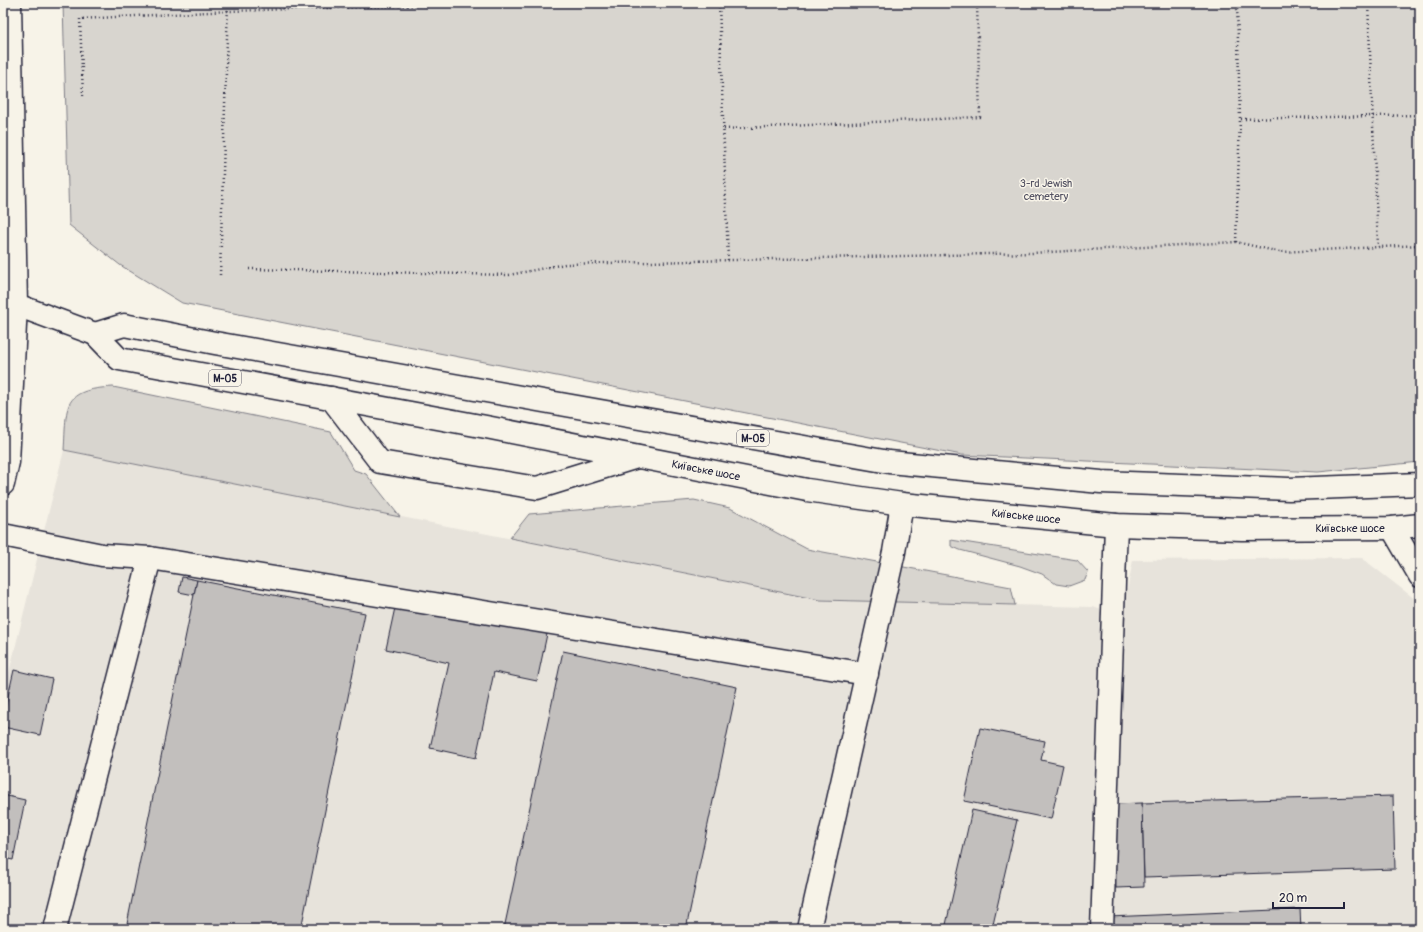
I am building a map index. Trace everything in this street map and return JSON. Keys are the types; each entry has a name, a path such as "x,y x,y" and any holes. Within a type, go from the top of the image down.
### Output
{"main road":[{"path":"3,484 8,462 7,304 10,3"},
{"name":"М-05","path":"7,304 95,334 119,359 637,457"},
{"name":"М-05","path":"95,334 124,325 215,343 889,462 1101,482 1289,489 1420,484"},
{"path":"331,398 380,462 537,488 637,457"},
{"name":"Київське шосе","path":"637,457 807,490 902,504 1116,525 1242,529 1392,528 1420,525"},
{"path":"809,929 894,552 902,504"},
{"path":"1102,929 1116,525"},
{"path":"1392,528 1420,576"},
{"path":"3,535 102,555 150,558 866,674"},
{"path":"55,929 150,558"}],"path":[{"path":"220,275 228,3"},
{"path":"83,96 80,19 228,11 496,3"},
{"path":"719,3 728,261"},
{"path":"724,129 980,116 977,3"},
{"path":"1236,242 1240,119 1237,3"},
{"path":"1368,3 1378,247"},
{"path":"1240,119 1420,115"},
{"path":"249,269 509,275 565,264 1031,253 1236,242 1280,252 1420,245"}],"shaded area":[{"path":"64,450 820,600 1093,607 1122,617 1133,560 1362,558 1420,603 1420,929 3,929 3,697"}],"green space":[{"name":"3-rd Jewish cemetery","path":"63,3 1420,3 1420,462 1318,472 962,455 182,303 120,265 69,225"},
{"path":"113,387 331,432 354,470 366,474 400,517 64,450 67,411 75,396 96,389"},
{"path":"694,500 730,508 807,549 1011,587 1015,605 820,600 510,538 529,514"},
{"path":"951,540 1077,560 1088,572 1085,580 1069,586 1056,584 1042,574 1020,566 960,550 951,546"}],"building":[{"path":"182,577 197,580 194,595 179,592"},
{"path":"197,580 365,613 301,929 126,929"},
{"path":"396,603 547,634 537,681 494,672 476,758 430,748 449,663 386,649"},
{"path":"563,651 737,687 686,929 504,929"},
{"path":"14,670 52,679 40,735 3,727 3,718"},
{"path":"980,728 1045,741 1041,760 1063,765 1051,819 964,801"},
{"path":"3,795 25,800 13,860 3,858"},
{"path":"1393,796 1395,869 1144,877 1142,803"},
{"path":"1142,803 1144,887 1116,888 1114,804"},
{"path":"972,810 1017,820 992,929 945,929"},
{"path":"1300,909 1301,929 1109,929 1108,917"}]}
